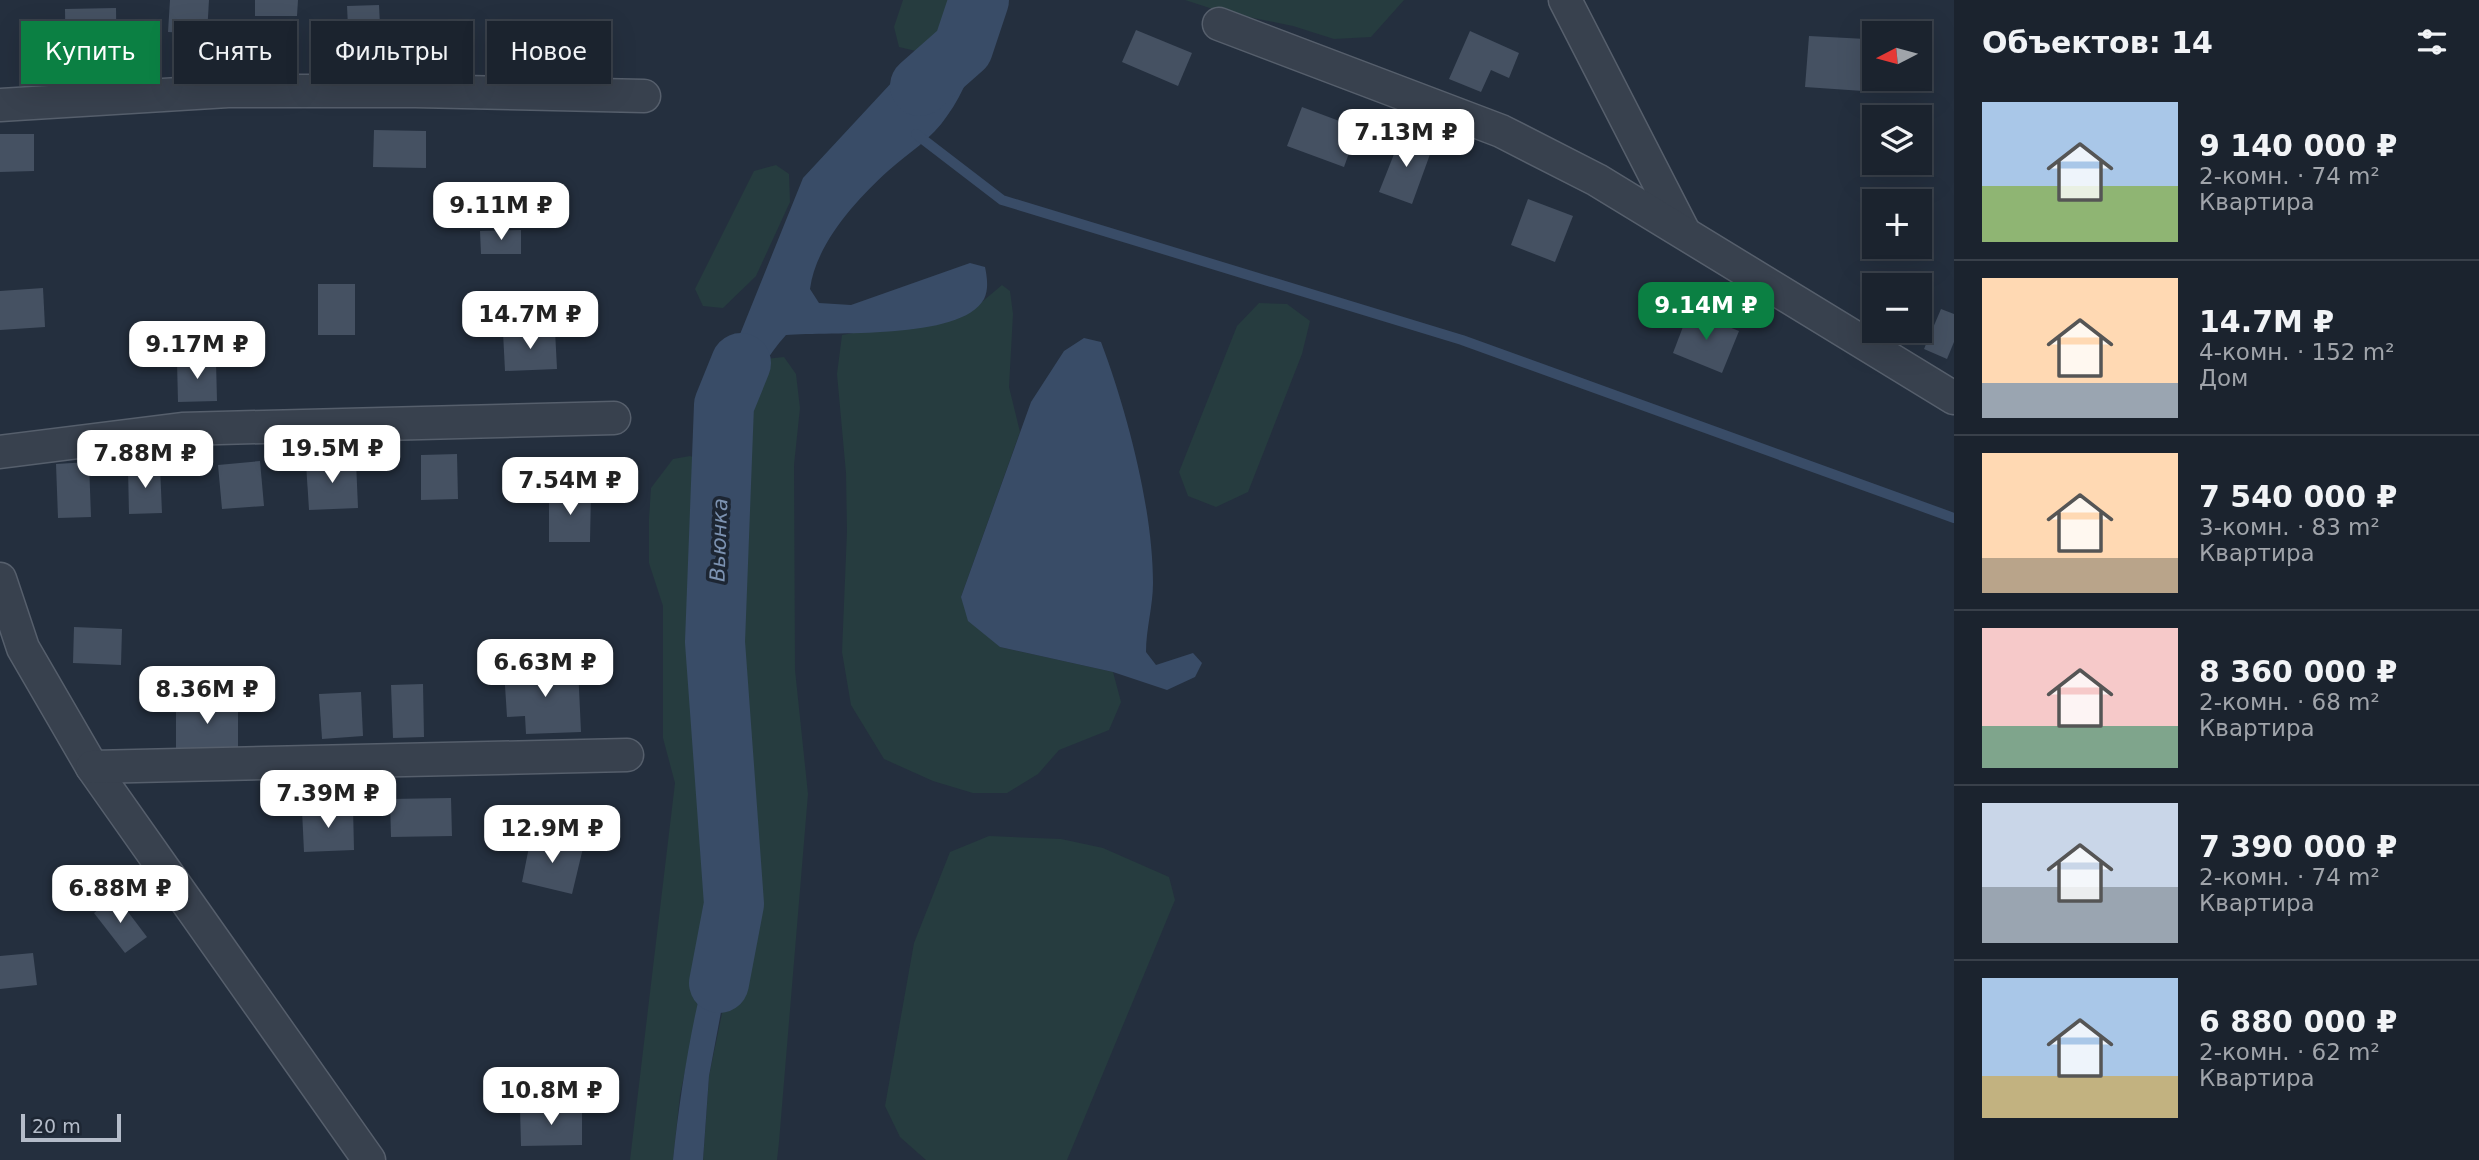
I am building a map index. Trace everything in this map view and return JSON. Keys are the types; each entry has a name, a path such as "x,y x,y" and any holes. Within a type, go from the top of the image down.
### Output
{"street":[{"path":"1565,0 1684,233"},
{"path":"1219,24 1501,131 1597,180 1954,398"},
{"path":"0,104 229,91 644,96"},
{"path":"0,452 182,429 614,418"},
{"path":"0,579 23,648 92,766 369,1160"},
{"path":"92,766 627,755"}],"green space":[{"path":"903,0 962,0 951,25 920,52 899,47 894,27"},
{"path":"1185,0 1404,0 1371,37 1334,39 1293,26 1219,11"},
{"path":"776,165 789,174 790,202 756,276 723,308 703,306 695,289 754,171"},
{"path":"1002,285 1010,291 1013,314 1009,387 1020,432 961,597 1000,647 1113,672 1121,702 1109,730 1059,750 1038,774 1007,793 973,793 933,781 884,759 851,705 842,652 847,531 846,473 837,374 842,335 970,312"},
{"path":"1259,303 1287,304 1310,321 1302,354 1248,492 1216,507 1188,496 1179,472 1237,326"},
{"path":"784,357 796,374 800,408 794,465 795,670 808,794 779,1142 777,1160 703,1160 709,1076 735,951 744,849 729,566 729,501 736,436 751,387 765,359"},
{"path":"690,456 705,462 709,497 707,758 725,901 712,944 680,1095 673,1160 630,1160 675,783 663,738 663,606 649,563 651,488 673,459"},
{"path":"989,836 1061,839 1103,848 1169,877 1175,900 1067,1160 926,1160 900,1137 885,1106 914,943 950,852"}],"water":[{"path":"951,25 970,26 979,37 971,69 959,97 934,132 875,183 839,224 820,256 810,289 819,303 851,305 970,263 985,267 987,287 984,299 971,312 949,322 923,328 786,335 768,358 755,382 736,436 723,442 715,441 707,416 803,178 920,52"},
{"path":"1084,338 1101,342 1137,461 1152,554 1152,600 1146,652 1156,665 1193,653 1202,663 1195,677 1167,690 1113,672 1000,647 968,621 961,597 1031,402 1064,351"},
{"path":"725,901 734,904 739,916 709,1076 703,1160 673,1160 692,1029"}],"building":[{"path":"170,0 209,0 208,21 174,21 174,32 168,32"},
{"path":"255,0 298,0 297,16 255,16"},
{"path":"379,5 380,21 348,21 347,6"},
{"path":"116,8 116,21 65,21 65,9"},
{"path":"1136,30 1192,53 1178,86 1122,62"},
{"path":"1470,31 1519,53 1509,78 1491,70 1481,92 1449,79"},
{"path":"1809,36 1862,39 1862,91 1805,87"},
{"path":"1302,107 1358,128 1344,167 1287,146"},
{"path":"374,130 426,131 426,168 373,167"},
{"path":"0,134 34,134 34,171 0,172"},
{"path":"1402,134 1433,146 1412,204 1379,192"},
{"path":"1528,199 1573,216 1555,262 1511,245"},
{"path":"521,230 521,254 481,254 480,231"},
{"path":"318,284 355,284 355,335 318,335"},
{"path":"43,288 45,327 0,330 0,291"},
{"path":"1941,309 1954,314 1954,342 1947,359 1924,349 1927,343 1932,343 1932,330"},
{"path":"1689,311 1739,331 1722,373 1673,353"},
{"path":"555,330 557,369 505,371 503,332"},
{"path":"177,361 216,361 217,401 178,402"},
{"path":"457,454 458,499 421,500 421,455"},
{"path":"260,461 264,506 222,509 218,465"},
{"path":"356,461 358,508 309,510 306,463"},
{"path":"89,462 91,517 58,518 56,464"},
{"path":"160,466 162,513 129,514 128,467"},
{"path":"549,492 591,493 590,542 549,542"},
{"path":"74,627 122,629 121,665 73,663"},
{"path":"578,667 581,732 526,734 525,716 507,717 504,670"},
{"path":"423,684 424,737 393,738 391,685"},
{"path":"361,692 363,736 322,739 319,694"},
{"path":"176,703 238,703 238,748 176,748"},
{"path":"451,798 452,836 391,837 390,799"},
{"path":"353,807 354,850 304,852 302,810"},
{"path":"531,837 583,848 572,894 522,882"},
{"path":"116,896 147,937 125,953 94,913"},
{"path":"33,953 37,985 0,989 0,956"},
{"path":"520,1108 582,1108 582,1145 521,1146"}],"waterway":[{"name":"Вьюнка","path":"920,86 963,48 979,0"},
{"path":"916,134 1002,200 1462,340 1954,518"},
{"name":"Вьюнка","path":"719,983 734,904 715,642 724,405 741,363"}]}
